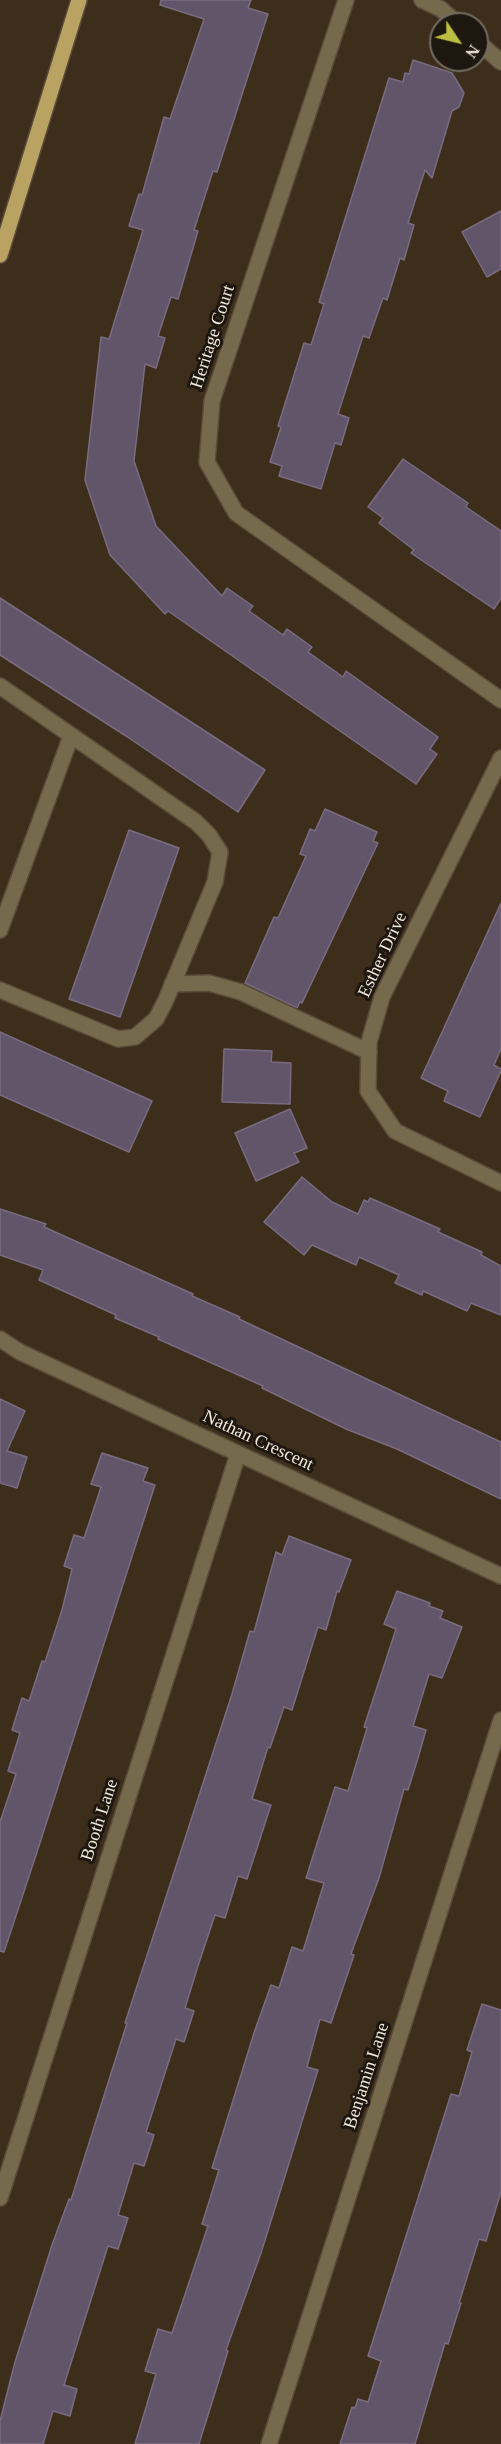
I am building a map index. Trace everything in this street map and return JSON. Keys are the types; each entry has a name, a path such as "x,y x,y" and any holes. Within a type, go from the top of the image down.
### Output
{"main road":[{"path":"0,255 79,0"}],"street":[{"name":"Heritage Court","path":"346,0 212,401 207,462 236,513 501,700"},
{"path":"422,0 444,12"},
{"path":"489,52 501,62"},
{"path":"0,686 196,822 209,835 220,852 215,882 156,1019 135,1037 118,1040 0,990"},
{"path":"0,930 71,736"},
{"name":"Esther Drive","path":"501,758 382,997 369,1042 368,1091 395,1131 501,1183"},
{"path":"172,984 209,983 241,992 369,1052"},
{"name":"Nathan Crescent","path":"0,1339 20,1352 501,1576"},
{"name":"Booth Lane","path":"0,2198 238,1454"},
{"name":"Benjamin Lane","path":"269,2444 501,1720"}],"building":[{"path":"161,0 251,0 248,8 268,14 217,172 213,171 194,230 198,231 178,299 171,297 158,336 165,338 156,368 145,364 134,461 156,526 222,596 227,588 253,606 249,611 283,635 287,629 312,647 308,652 343,677 346,671 438,737 430,749 437,754 416,784 168,611 165,614 110,555 85,480 101,337 109,339 143,230 129,226 139,194 142,195 164,117 170,119 204,19 160,5"},
{"path":"413,60 429,65 429,72 452,73 464,93 459,107 452,111 432,178 425,170 408,223 414,225 404,260 400,258 387,300 383,298 369,338 363,336 338,414 349,418 341,445 335,443 321,489 279,476 282,466 270,462 281,427 278,426 304,343 311,345 324,304 319,302 389,78 403,82 405,73 409,74"},
{"path":"501,211 501,269 487,277 462,232"},
{"path":"403,459 468,503 466,507 501,531 501,598 494,609 411,553 414,550 379,523 383,518 368,507"},
{"path":"0,598 265,770 238,812 0,655"},
{"path":"325,809 377,832 373,841 378,843 302,1003 300,1002 297,1008 245,983 274,917 278,918 306,856 300,854 310,829 315,831"},
{"path":"129,830 179,848 120,1017 69,999"},
{"path":"501,903 501,1049 494,1065 501,1071 480,1117 444,1101 448,1091 421,1078"},
{"path":"0,1032 152,1101 129,1152 0,1095"},
{"path":"224,1049 272,1051 271,1062 291,1063 290,1104 222,1102"},
{"path":"290,1109 307,1148 294,1153 299,1162 256,1181 235,1133"},
{"path":"302,1177 332,1202 358,1214 364,1200 368,1202 370,1198 440,1229 438,1232 482,1252 481,1255 501,1266 501,1315 471,1303 467,1311 423,1291 422,1295 395,1283 399,1275 359,1257 356,1265 312,1245 304,1255 264,1222"},
{"path":"0,1209 46,1224 44,1227 193,1294 192,1296 240,1317 239,1319 501,1442 501,1499 397,1449 346,1429 262,1388 263,1386 158,1339 159,1337 115,1318 116,1315 39,1280 43,1270 0,1255"},
{"path":"0,1399 25,1411 7,1451 27,1457 17,1488 0,1483"},
{"path":"102,1453 148,1468 143,1481 155,1485 4,1952 0,1951 0,1822 16,1774 8,1771 20,1733 12,1730 22,1698 29,1701 62,1610 72,1569 64,1566 74,1535 84,1538 101,1487 91,1484"},
{"path":"289,1536 351,1560 339,1592 337,1591 326,1630 318,1627 292,1710 284,1707 270,1748 268,1747 252,1799 271,1805 247,1879 238,1876 225,1918 215,1915 198,1966 185,2008 194,2011 184,2042 176,2039 146,2132 154,2135 144,2166 134,2163 118,2215 128,2218 118,2249 108,2246 64,2385 77,2389 70,2416 53,2411 43,2444 0,2444 0,2421 15,2362 52,2245 69,2199 71,2200 250,1631 254,1632 276,1552 282,1555"},
{"path":"397,1591 430,1603 429,1606 443,1611 440,1618 462,1627 442,1678 429,1674 413,1726 426,1730 418,1758 408,1790 404,1789 379,1878 351,1954 354,1955 331,2023 320,2019 307,2067 318,2070 261,2253 226,2350 228,2351 199,2444 135,2444 156,2374 145,2371 158,2329 172,2333 208,2226 202,2224 219,2170 212,2168 254,2033 271,1985 279,1988 292,1947 303,1951 324,1883 306,1878 335,1787 348,1791 367,1728 364,1727 396,1629 384,1624"},
{"path":"482,2004 501,2010 501,2192 486,2241 479,2239 459,2303 461,2303 448,2344 445,2343 415,2444 340,2444 352,2407 355,2408 358,2399 368,2402 381,2361 368,2356 451,2094 459,2096 472,2052 467,2050"}]}
